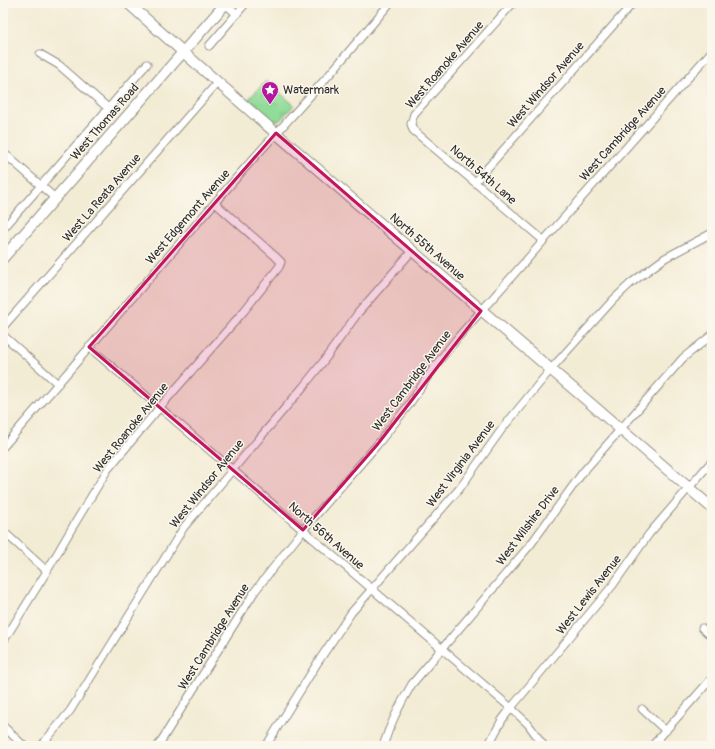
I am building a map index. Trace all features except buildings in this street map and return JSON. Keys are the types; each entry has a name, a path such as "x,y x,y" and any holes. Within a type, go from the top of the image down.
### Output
{"street":[{"name":"North 55th Avenue","path":"128,3 182,52 412,251 712,508"},
{"path":"209,46 246,3"},
{"name":"West Edgemont Avenue","path":"3,447 276,133 329,75 390,3"},
{"name":"West Roanoke Avenue","path":"411,124 414,114 513,3"},
{"name":"West Windsor Avenue","path":"475,182 633,3"},
{"name":"West Thomas Road","path":"3,258 182,52 226,4"},
{"path":"226,4 237,14"},
{"path":"40,54 59,64 108,108"},
{"name":"West Cambridge Avenue","path":"158,746 255,591 303,530 377,445 408,406 435,366 481,310 711,54"},
{"name":"West Thomas Road","path":"3,229 147,64"},
{"name":"West La Reata Avenue","path":"3,328 218,82"},
{"name":"North 54th Lane","path":"411,124 413,130 543,240"},
{"path":"6,155 55,198"},
{"name":"West Roanoke Avenue","path":"3,642 108,469 244,311 279,267 281,262 215,203"},
{"name":"West Virginia Avenue","path":"266,746 332,639 351,613 460,488 502,429 551,369 613,300 631,283 666,258 712,233"},
{"name":"West Windsor Avenue","path":"41,746 70,711 184,527 323,362 358,313 412,251"},
{"path":"3,335 58,384"},
{"name":"West Wilshire Drive","path":"383,746 388,729 412,684 542,530 563,498 583,472 683,358 712,335"},
{"name":"North 56th Avenue","path":"89,347 511,708 528,724 544,746"},
{"name":"West Lewis Avenue","path":"488,746 502,720 511,708 614,585 649,534 712,461"},
{"path":"3,531 47,571"},
{"path":"702,628 712,637"},
{"path":"652,746 712,678"},
{"path":"642,709 666,731"},
{"path":"3,726 24,746"}],"highlighted area":[{"path":"276,133 481,311 377,445 303,530 89,347"}],"green space":[{"path":"266,81 294,105 279,121 271,121 248,100"}],"place":[{"name":"Watermark","path":"270,105"}]}
